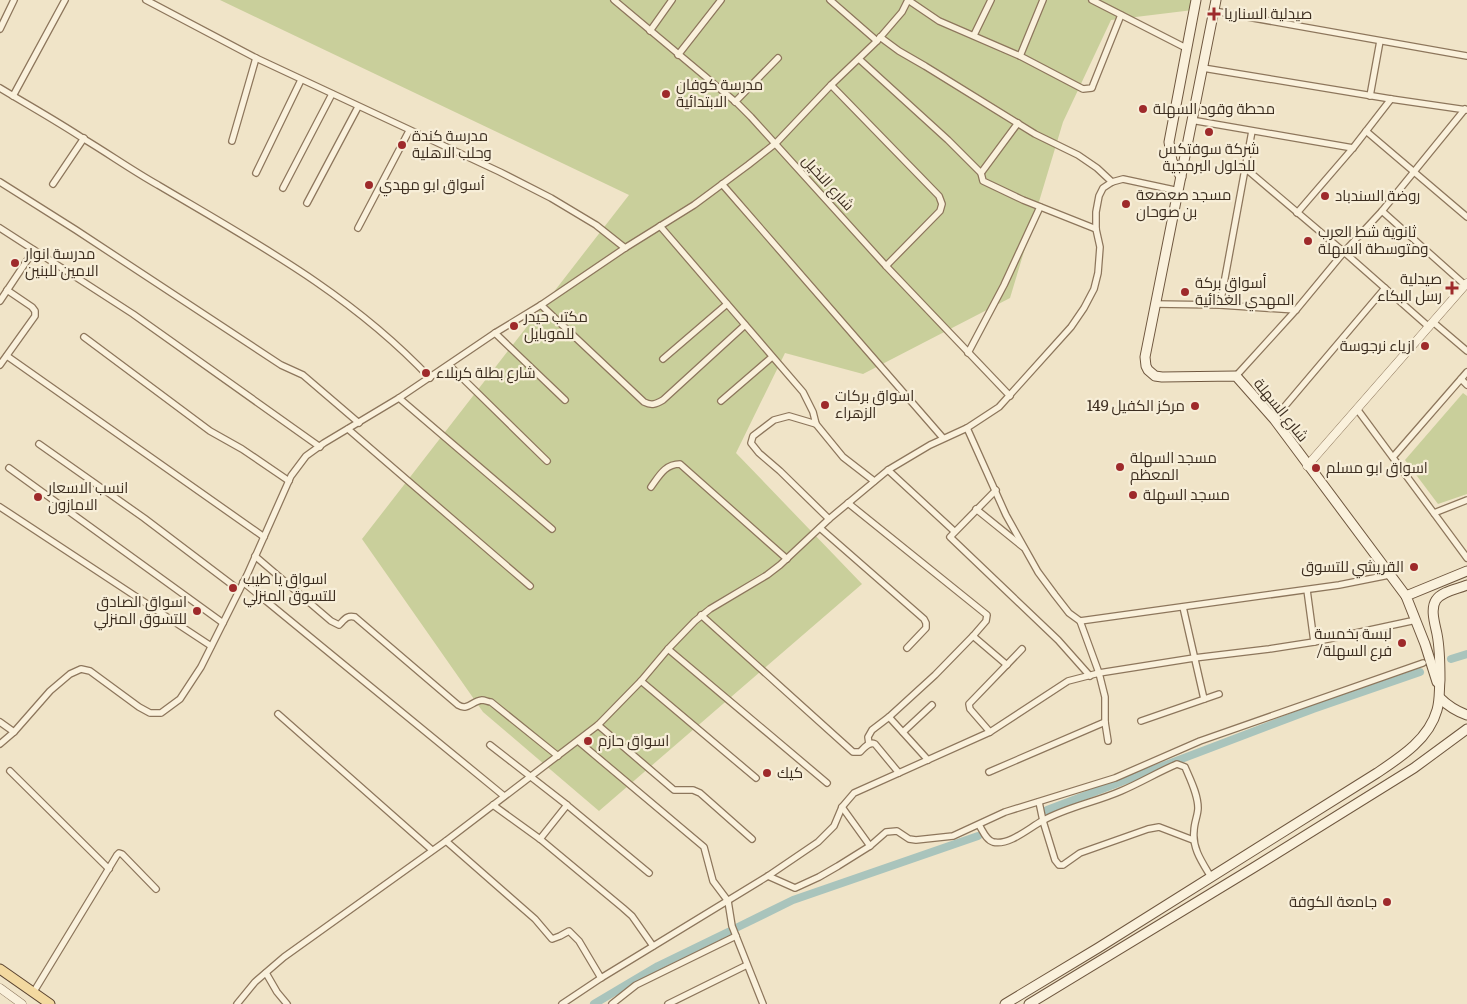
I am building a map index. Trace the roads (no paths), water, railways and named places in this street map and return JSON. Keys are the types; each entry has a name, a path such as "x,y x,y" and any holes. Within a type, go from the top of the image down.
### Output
{"main road":[{"path":"1181,176 1172,161 1169,142 1196,0"},
{"name":"شارع السهلة","path":"1216,0 1155,304 1146,366 1151,374 1162,377 1236,376 1274,419 1307,466 1406,596 1440,693"},
{"path":"1406,596 1467,571"},
{"path":"1005,1004 1098,948 1401,756 1416,744 1428,731 1437,711 1440,693 1440,661 1434,606 1436,600 1442,594 1467,585"},
{"path":"1440,693 1447,705 1467,715"},
{"path":"1029,1004 1414,768 1467,729"},
{"path":"0,969 50,1004"}],"street":[{"path":"0,29 14,0"},
{"path":"14,96 65,0"},
{"path":"146,0 256,58 500,172 551,198 596,225 625,248"},
{"name":"شارع النخيل","path":"614,0 735,102 776,143 886,266 1010,396"},
{"path":"650,31 672,0"},
{"path":"678,55 721,0"},
{"path":"830,0 879,39 1035,134 1078,155 1097,168 1112,182"},
{"path":"0,744 14,732 50,691 70,674 81,669 90,671 140,708 150,713 161,713 180,699 201,667 243,582 289,481 306,456 430,378 495,333 694,205 722,184 776,143 879,39 902,12 908,0 940,21 1020,56 1084,89 1092,88 1121,15"},
{"path":"974,35 991,0"},
{"path":"1020,56 1043,0"},
{"path":"1092,0 1105,3 1121,15 1186,48"},
{"path":"1214,11 1467,56"},
{"path":"1370,96 1380,41"},
{"path":"232,140 256,58"},
{"path":"735,102 778,58"},
{"path":"859,59 948,140 981,173 983,180 1023,200 1096,229"},
{"path":"1203,68 1370,96 1466,109"},
{"path":"256,173 301,80"},
{"path":"831,86 939,196 942,204 940,211 886,266"},
{"path":"0,88 84,138 140,175 247,237 329,290 380,330 430,378"},
{"path":"283,188 332,94"},
{"path":"1297,213 1353,148 1391,99"},
{"path":"307,203 358,107"},
{"path":"1236,376 1382,211 1466,109"},
{"path":"1191,120 1353,148"},
{"path":"981,173 1018,123"},
{"path":"1220,305 1252,130"},
{"path":"358,228 409,131"},
{"path":"1366,131 1467,217"},
{"path":"53,184 84,138"},
{"path":"1245,168 1385,288 1467,351"},
{"path":"237,1004 266,972 284,957 446,841 598,725 641,682 668,649 701,615 767,575 787,559 829,519 888,470 916,452 967,428 999,407 1071,327 1094,289 1098,273 1100,247 1096,229 1096,212 1099,196 1103,188 1112,182 1123,179 1178,191"},
{"path":"0,182 281,365 303,375 359,423"},
{"path":"722,184 943,438"},
{"path":"968,353 1004,285 1040,207"},
{"path":"1307,466 1466,284 1382,211"},
{"path":"660,226 803,392 813,412 816,424 843,456 874,481"},
{"path":"0,228 133,314 320,447"},
{"path":"0,301 34,250"},
{"path":"1274,419 1385,288"},
{"path":"0,365 35,316 35,311 32,307 7,290"},
{"path":"663,359 727,304"},
{"path":"1155,304 1220,305 1296,310"},
{"path":"541,305 644,402 650,405 663,400 745,325"},
{"path":"495,333 565,400"},
{"path":"84,337 210,431 242,449 289,481"},
{"path":"7,356 264,537"},
{"path":"721,401 772,357"},
{"path":"449,365 547,461"},
{"path":"1392,457 1467,372"},
{"path":"1461,379 1467,385"},
{"path":"399,398 552,529"},
{"path":"1357,409 1467,558"},
{"path":"816,424 789,416 774,420 752,436 751,443 759,454 780,471 829,519"},
{"path":"967,428 1006,515 1038,572 1069,613 1080,621 1099,673 1105,698 1105,722 1108,741"},
{"path":"348,429 530,586"},
{"path":"39,444 144,518 239,590"},
{"path":"651,487 666,468 680,464 787,559"},
{"path":"9,468 223,623"},
{"path":"888,470 954,531"},
{"path":"996,490 950,537 1058,640 1090,676"},
{"path":"1434,513 1467,500"},
{"path":"848,504 987,615 986,621 935,675 872,730 868,737 869,744"},
{"path":"0,508 211,646"},
{"path":"976,509 1026,549"},
{"path":"820,528 924,619 926,628 907,648"},
{"path":"255,556 331,621 339,625 346,618 350,616 355,617 462,708 467,708 482,700 491,702 558,756"},
{"path":"1080,621 1306,590 1390,575"},
{"path":"243,582 504,796"},
{"path":"1306,590 1314,642"},
{"path":"1183,607 1204,699"},
{"path":"701,615 853,752 860,752 869,744 875,744 899,773"},
{"path":"562,1004 601,978 768,876 818,842 834,826 842,807 854,792 990,732 1068,681 1099,673 1314,642 1416,620"},
{"path":"972,636 1008,665"},
{"path":"668,649 827,783"},
{"path":"990,732 970,709 969,704 1022,649"},
{"path":"768,876 795,888 870,846 886,832 897,831 909,839 916,840 953,836 1005,812 1115,778 1200,741 1423,662"},
{"path":"641,682 756,778"},
{"path":"1141,722 1219,694"},
{"path":"903,732 932,705"},
{"path":"278,714 432,850"},
{"path":"889,717 928,760"},
{"path":"0,722 14,732"},
{"path":"989,772 1105,722"},
{"path":"598,725 674,790 693,790 700,793 752,839"},
{"path":"578,741 704,847 713,880 728,901 732,926 763,1004"},
{"path":"490,745 531,776 649,873"},
{"path":"979,825 988,839 994,842 1003,842 1020,836 1043,821 1065,811 1121,791 1177,764 1185,767 1197,800 1199,809 1195,820 1193,840 1196,851 1210,877"},
{"path":"10,771 109,869"},
{"path":"1039,802 1055,860 1063,865 1080,853 1148,829 1159,827 1193,840"},
{"path":"493,805 540,839 632,916 653,946"},
{"path":"540,839 567,805"},
{"path":"842,807 870,846"},
{"path":"446,841 536,919 552,939 569,931 578,941 601,978"},
{"path":"33,993 117,855 120,854 156,889"},
{"path":"612,1004 636,985 736,936"},
{"path":"668,1004 747,965"},
{"path":"266,972 277,992 287,1004"},
{"path":"0,988 22,1004"}],"waterway":[{"path":"1451,659 1467,654"},
{"path":"1047,810 1313,709 1420,672"},
{"path":"738,927 793,900 978,836"},
{"path":"594,1004 658,966 728,932"}],"place":[{"name":"صيدلية السناريا","path":"1214,14"},
{"name":"مدرسة كوفان الابتدائية","path":"666,94"},
{"name":"محطة وقود السهلة","path":"1143,109"},
{"name":"شركة سوفتكس للحلول البرمجية","path":"1209,132"},
{"name":"مدرسة كندة وحلب الاهلية","path":"402,145"},
{"name":"أسواق ابو مهدي","path":"369,185"},
{"name":"روضة السندباد","path":"1325,196"},
{"name":"مسجد صعصعة بن صوحان","path":"1126,204"},
{"name":"ثانوية شط العرب ومتوسطة السهلة","path":"1308,241"},
{"name":"مدرسة انوار الامين للبنين","path":"15,263"},
{"name":"صيدلية رسل البكاء","path":"1452,288"},
{"name":"أسواق بركة المهدي الغذائية","path":"1185,292"},
{"name":"مكتب حيدر للموبايل","path":"514,326"},
{"name":"ازياء نرجوسة","path":"1425,346"},
{"name":"شارع بطلة كربلاء","path":"426,373"},
{"name":"اسواق بركات الزهراء","path":"825,405"},
{"name":"مركز الكفيل 149","path":"1195,406"},
{"name":"مسجد السهلة المعظم","path":"1120,467"},
{"name":"اسواق ابو مسلم","path":"1316,468"},
{"name":"مسجد السهلة","path":"1133,495"},
{"name":"انسب الاسعار الامازون","path":"38,497"},
{"name":"القريشي للتسوق","path":"1414,567"},
{"name":"اسواق يا طيب للتسوق المنزلي","path":"233,588"},
{"name":"اسواق الصادق للتسوق المنزلي","path":"197,611"},
{"name":"لبسة بخمسة /فرع السهلة","path":"1402,643"},
{"name":"اسواق حازم","path":"588,741"},
{"name":"كيك","path":"767,773"},
{"name":"جامعة الكوفة","path":"1387,902"}]}
